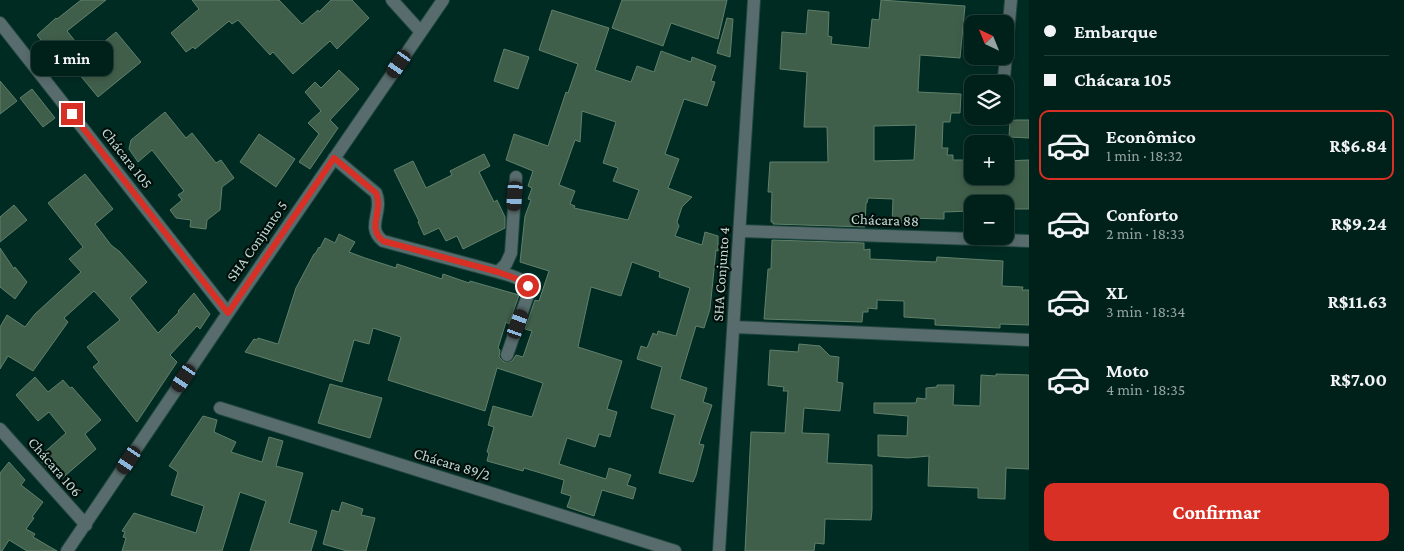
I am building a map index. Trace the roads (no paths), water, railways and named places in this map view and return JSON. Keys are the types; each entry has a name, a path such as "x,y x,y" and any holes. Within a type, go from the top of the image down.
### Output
{"street":[{"path":"392,0 421,32"},
{"name":"SHA Conjunto 5","path":"67,551 443,0"},
{"name":"SHA Conjunto 4","path":"719,551 741,231 754,0"},
{"path":"1004,75 1010,0"},
{"name":"Chácara 105","path":"0,23 228,313"},
{"path":"334,158 376,193 379,200 375,229 377,236 383,241 498,272 523,281 528,286 529,292 507,355"},
{"path":"498,272 506,264 511,253 516,177"},
{"name":"Chácara 88","path":"741,231 1029,241"},
{"path":"734,327 1029,340"},
{"name":"Chácara 89/2","path":"220,408 675,551"},
{"name":"Chácara 106","path":"0,428 86,525"}]}
